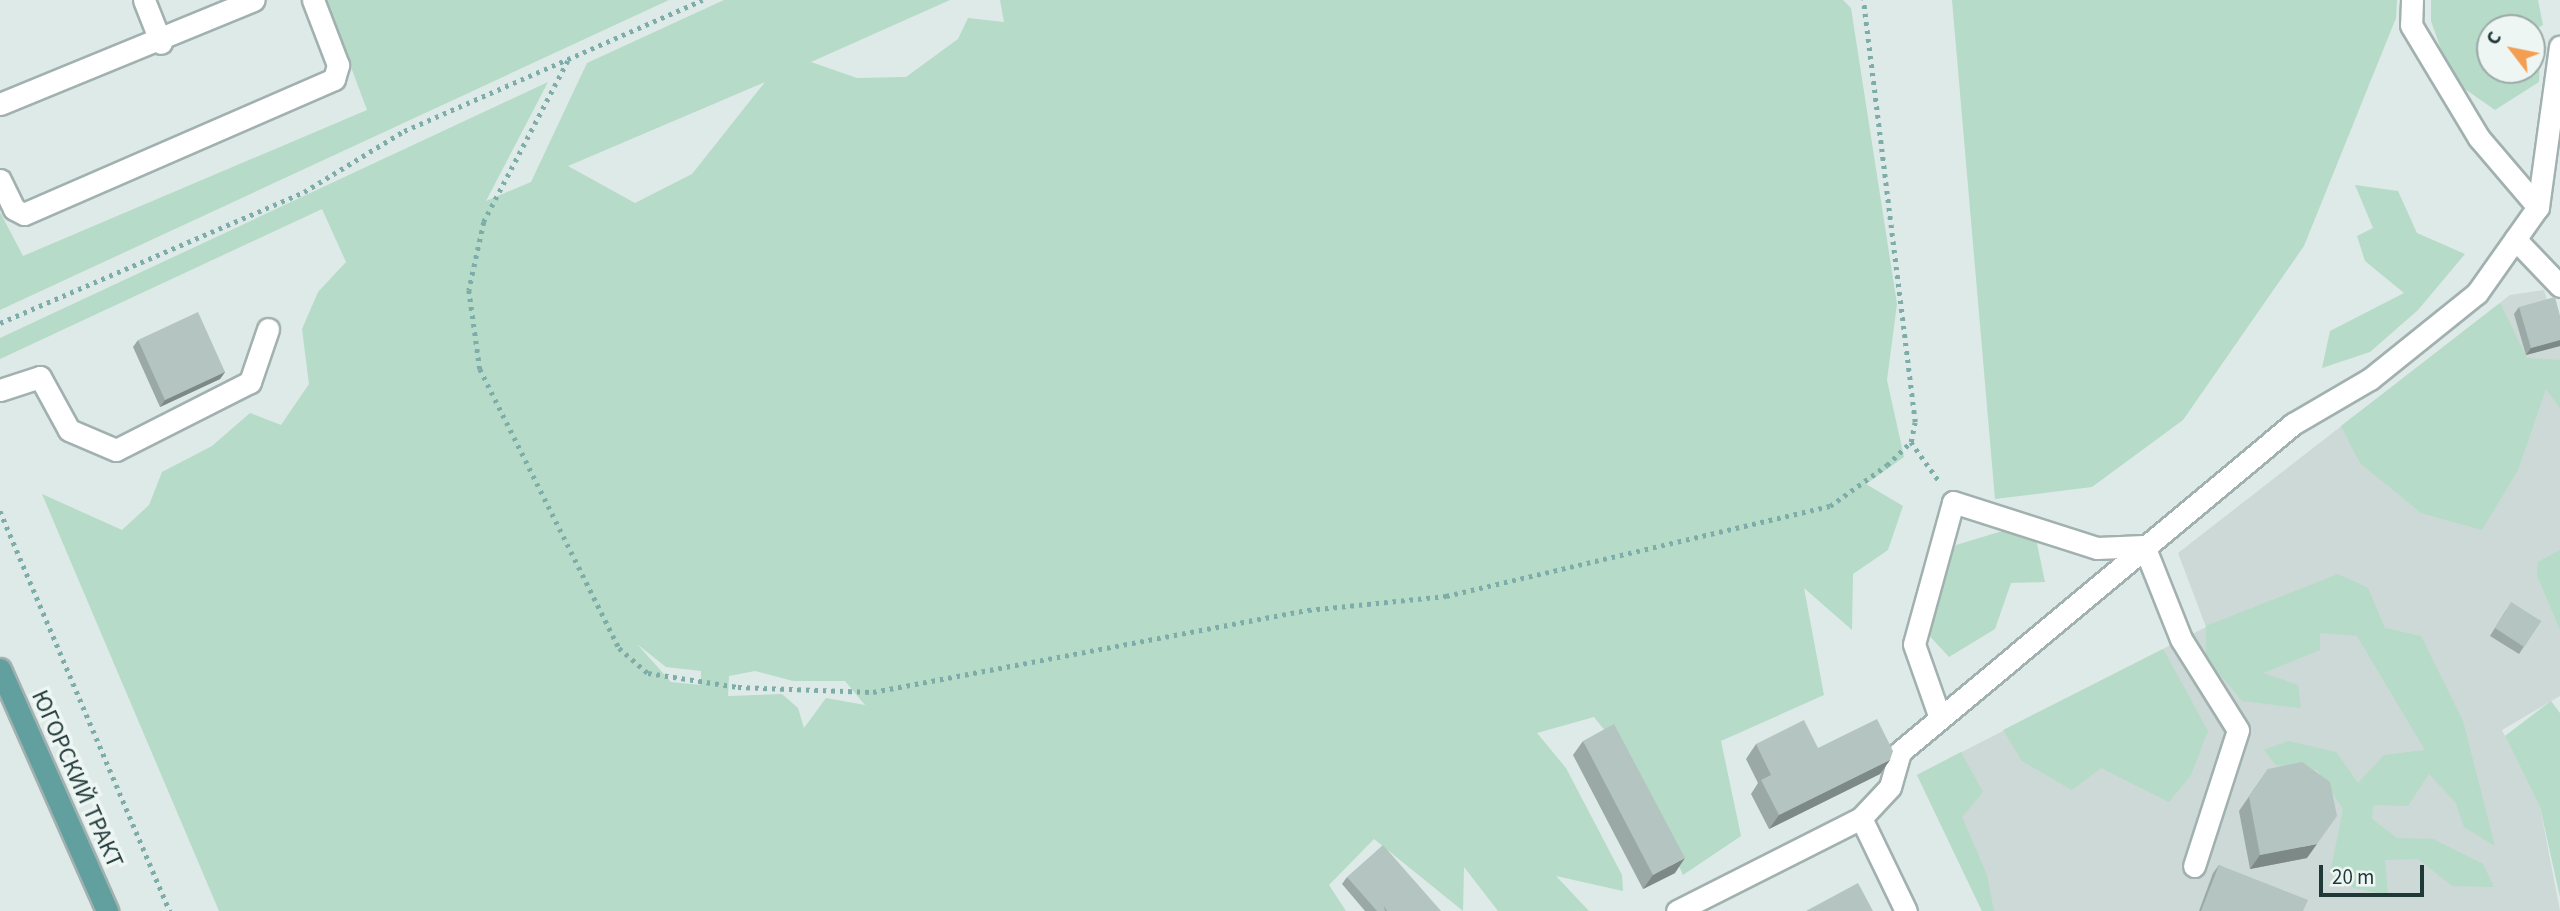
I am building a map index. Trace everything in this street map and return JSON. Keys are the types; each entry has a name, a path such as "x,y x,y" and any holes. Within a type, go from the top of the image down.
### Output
{"main road":[{"name":"ЮГОРСКИЙ ТРАКТ","path":"0,669 107,911"}],"lane":[{"path":"144,0 162,43"},
{"path":"0,104 162,43 254,0"},
{"path":"0,180 14,209 24,214 334,79 338,65 313,0"},
{"path":"2412,0 2411,25 2479,138 2538,207"},
{"path":"1677,911 1861,817 1890,787 1900,752 2293,424 2370,379 2477,293 2538,207 2560,46"},
{"path":"2515,239 2560,286"},
{"path":"0,390 40,377 69,430 116,450 250,382 268,329"},
{"path":"1940,718 1914,644 1953,502 2097,548 2144,546"},
{"path":"2144,546 2181,639 2238,730 2194,866"},
{"path":"1861,817 1906,911"}],"path":[{"path":"0,323 303,191 404,131 702,0"},
{"path":"568,61 484,222 469,290 480,369 619,648 648,673 738,687 873,692 1308,610 1446,596 1830,506 1911,442 1915,422 1863,0"},
{"path":"1911,442 1953,502"},
{"path":"0,511 170,911"}],"shaded area":[{"path":"2544,290 2560,341 2560,567 2537,576 2560,631 2560,696 2502,730 2540,807 2560,911 1982,911 1917,775 2206,627 2178,553 2510,295"}],"green space":[{"path":"326,0 669,0 0,310 0,212 23,256 367,110"},
{"path":"724,0 950,0 811,62 857,78 906,77 958,39 968,18 1004,22 1000,0 1843,0 1851,8 1897,304 1887,380 1904,457 1866,484 1903,506 1888,550 1853,574 1852,630 1804,588 1824,695 1721,741 1741,836 1683,875 1634,767 1594,717 1537,733 1566,768 1622,875 1623,891 1556,876 1589,911 1498,911 1464,867 1463,911 1374,839 1329,885 1346,911 219,911 42,494 122,530 149,505 162,472 212,446 250,413 281,425 309,384 302,329 318,292 346,262 322,209 0,359 0,338 548,82 486,201 531,182 587,63","holes":["765,82 692,174 635,203 568,166","637,644 666,667 701,671 701,685 671,682","755,671 793,681 845,681 865,705 826,698 804,728 798,708 782,694 728,696 729,676"]},
{"path":"1952,0 2397,0 2396,18 2304,246 2183,420 2092,487 1995,499"},
{"path":"2431,0 2538,0 2541,14 2476,14 2476,84 2536,84 2495,110 2452,80 2431,21"},
{"path":"2355,185 2398,191 2417,233 2465,254 2418,310 2370,352 2322,368 2330,331 2404,293 2365,261 2357,236 2373,228"},
{"path":"2500,303 2527,358 2560,360 2560,408 2546,389 2518,470 2482,530 2421,513 2360,463 2341,426"},
{"path":"2009,529 2036,539 2045,582 2011,583 1995,629 1949,657 1925,631 1935,586 1956,545"},
{"path":"2560,550 2560,631 2537,576 2538,562"},
{"path":"2338,574 2368,588 2385,628 2421,636 2463,721 2495,846 2464,827 2456,803 2429,774 2408,806 2373,805 2372,819 2397,838 2433,839 2483,864 2494,887 2452,886 2418,859 2385,860 2388,895 2354,888 2330,874 2343,809 2317,770 2276,765 2264,750 2288,741 2336,752 2358,783 2384,755 2425,750 2357,636 2320,633 2320,650 2263,673 2298,685 2301,708 2242,701 2206,658 2206,626"},
{"path":"2163,649 2208,731 2191,775 2169,802 2101,768 2072,790 2022,761 2003,730"},
{"path":"2551,701 2560,713 2560,897 2540,807 2505,736"},
{"path":"1961,752 1983,792 1962,817 1987,875 1994,911 1982,911 1917,775"}],"building":[{"path":"2555,297 2560,316 2560,340 2531,348 2519,307"},
{"path":"198,312 225,372 165,400 138,340"},
{"path":"2511,602 2541,621 2524,647 2495,628"},
{"path":"1877,719 1893,751 1890,760 1779,815 1761,780 1771,775 1756,744 1804,720 1818,748"},
{"path":"1614,724 1685,858 1653,875 1583,741"},
{"path":"2302,762 2330,782 2337,816 2317,844 2260,855 2249,797 2268,769"},
{"path":"1383,845 1441,911 1387,911 1384,906 1385,911 1377,911 1347,877"},
{"path":"2219,865 2308,900 2303,911 2201,911"},
{"path":"1858,883 1873,911 1806,911"}]}
